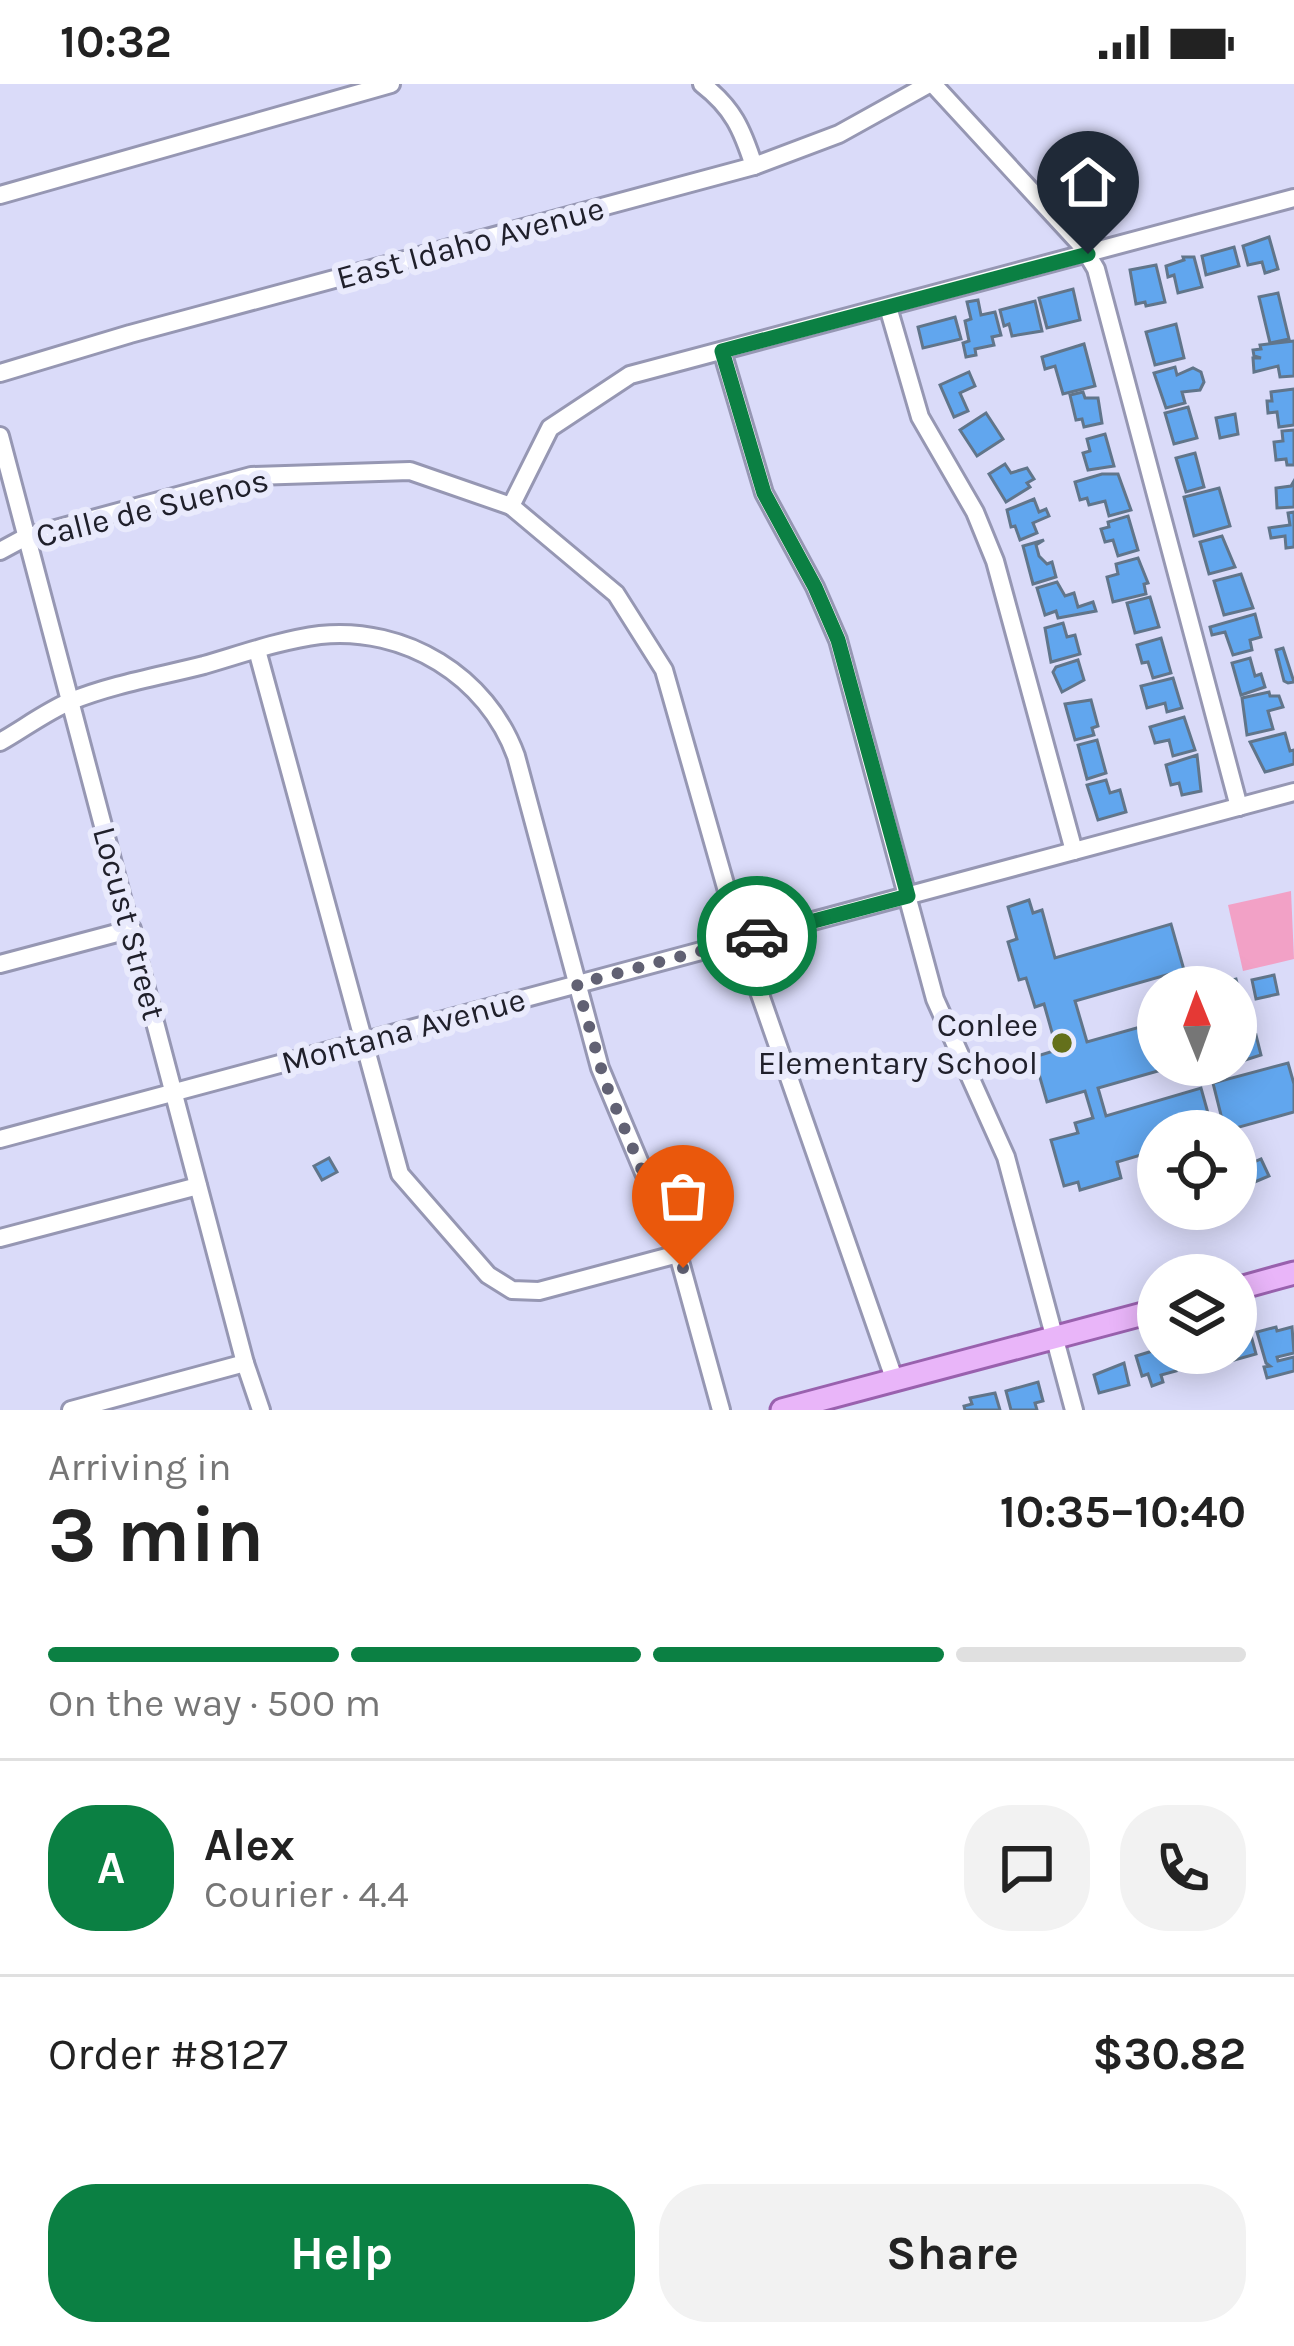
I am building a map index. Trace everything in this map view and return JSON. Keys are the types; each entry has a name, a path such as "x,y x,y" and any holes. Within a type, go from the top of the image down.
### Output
{"main road":[{"path":"1257,1284 1294,1274"},
{"path":"782,1410 1137,1316"}],"street":[{"path":"0,195 391,84"},
{"path":"702,84 726,102 745,136 754,166"},
{"path":"931,84 1088,254 1096,269 1239,807"},
{"name":"East Idaho Avenue","path":"0,373 754,166 839,134 931,84"},
{"path":"895,1381 741,940 664,670 616,594 511,506 550,428 630,375 1291,199 1294,220"},
{"path":"888,307 920,417 975,512 995,562 1074,851"},
{"path":"722,351 764,493 838,640 935,999 1006,1156 1074,1410"},
{"name":"Locust Street","path":"0,436 261,1410"},
{"name":"Calle de Suenos","path":"0,551 26,537 251,476 410,471 511,506"},
{"path":"0,742 71,701 315,636 373,637 416,649 472,687 512,746 605,1082 678,1253 722,1410"},
{"path":"257,650 398,1170 496,1282 512,1290 530,1292 678,1253"},
{"name":"Montana Avenue","path":"0,1139 1294,793"},
{"path":"0,964 132,929"},
{"path":"0,1238 198,1186"},
{"path":"71,1410 245,1363"}],"shaded area":[{"path":"1291,891 1294,959 1257,968 1242,966 1228,905"}],"building":[{"path":"1269,237 1278,269 1265,273 1262,262 1248,265 1243,246"},
{"path":"1234,247 1239,266 1206,275 1202,256"},
{"path":"1194,257 1202,287 1178,293 1174,275 1168,277 1166,266"},
{"path":"1156,265 1165,302 1136,304 1130,270"},
{"path":"1073,289 1080,320 1047,328 1039,298"},
{"path":"1278,293 1289,339 1270,343 1259,297"},
{"path":"978,300 981,315 995,312 1001,335 992,337 994,345 975,349 976,355 966,357 965,321 971,319 967,302"},
{"path":"1035,301 1042,331 1012,336 1000,310"},
{"path":"955,317 961,339 923,348 918,327"},
{"path":"1176,324 1184,358 1155,365 1146,332"},
{"path":"1294,341 1294,376 1280,377 1278,366 1254,372 1253,358 1261,358 1253,350"},
{"path":"1084,344 1095,386 1063,394 1055,366 1045,369 1042,357"},
{"path":"1175,367 1177,375 1193,368 1201,372 1204,382 1200,390 1182,392 1185,403 1166,408 1154,373"},
{"path":"969,372 975,386 960,393 968,411 954,417 940,385"},
{"path":"1294,389 1294,425 1279,427 1277,412 1268,413 1267,401 1272,401 1271,392"},
{"path":"1083,392 1085,398 1098,398 1102,423 1084,427 1082,419 1076,420 1070,395"},
{"path":"1188,407 1197,438 1174,444 1165,413"},
{"path":"986,413 1003,439 977,456 960,430"},
{"path":"1235,414 1238,434 1220,438 1216,418"},
{"path":"1294,430 1294,465 1287,465 1286,459 1276,460 1274,442 1283,441 1282,431"},
{"path":"1105,434 1114,466 1088,470 1083,453 1090,451 1087,439"},
{"path":"1195,453 1204,487 1186,492 1176,458"},
{"path":"1005,464 1011,473 1027,468 1034,479 1027,483 1030,487 1006,502 989,474"},
{"path":"1118,474 1131,510 1109,516 1105,501 1089,505 1087,498 1080,500 1075,482"},
{"path":"1294,481 1294,507 1277,508 1276,488"},
{"path":"1219,488 1230,526 1194,536 1184,497"},
{"path":"1034,499 1039,512 1046,509 1049,516 1033,523 1037,533 1020,540 1007,510"},
{"path":"1294,512 1294,547 1286,548 1285,536 1271,538 1269,528 1290,525 1288,513"},
{"path":"1128,516 1138,550 1118,556 1113,540 1105,542 1101,529"},
{"path":"1222,536 1235,567 1209,574 1200,542"},
{"path":"1044,540 1036,545 1039,556 1047,564 1052,562 1056,577 1033,584 1023,546"},
{"path":"1138,558 1148,583 1144,584 1146,594 1113,602 1107,577 1118,574 1116,564"},
{"path":"1241,574 1253,608 1224,615 1214,581"},
{"path":"1057,582 1065,596 1074,593 1078,607 1093,602 1096,611 1058,618 1056,611 1045,615 1037,588"},
{"path":"1150,597 1159,627 1135,633 1127,603"},
{"path":"1255,614 1261,637 1250,640 1252,650 1233,655 1225,632 1212,635 1210,627"},
{"path":"1063,623 1067,637 1075,635 1080,654 1051,662 1045,628"},
{"path":"1161,638 1171,673 1153,678 1137,645"},
{"path":"1283,648 1294,682 1284,681 1276,650"},
{"path":"1250,658 1255,676 1261,674 1265,687 1241,695 1232,663"},
{"path":"1078,660 1084,680 1062,692 1053,672"},
{"path":"1173,678 1182,708 1167,712 1165,703 1147,708 1141,686"},
{"path":"1269,692 1279,696 1283,707 1268,711 1273,729 1247,735 1242,698"},
{"path":"1091,700 1098,726 1092,728 1094,735 1075,740 1065,704"},
{"path":"1184,717 1195,750 1173,756 1169,740 1155,743 1150,727"},
{"path":"1285,733 1290,751 1294,750 1294,764 1265,772 1250,742"},
{"path":"1097,740 1106,773 1087,779 1078,745"},
{"path":"1197,755 1201,791 1182,795 1179,783 1171,785 1166,765"},
{"path":"1106,780 1110,793 1120,790 1126,812 1098,820 1087,785"},
{"path":"1029,900 1033,913 1042,910 1055,958 1171,924 1183,966 1137,966 1137,983 1075,1001 1087,1042 1137,1028 1137,1077 1098,1088 1106,1116 1201,1088 1207,1110 1137,1110 1137,1156 1117,1162 1121,1178 1080,1190 1078,1182 1064,1186 1051,1140 1078,1133 1075,1123 1093,1118 1085,1091 1047,1102 1034,1057 1057,1050 1044,1004 1035,1007 1026,978 1019,980 1008,942 1017,939 1008,907"},
{"path":"1274,975 1278,994 1257,999 1257,979"},
{"path":"1288,1063 1294,1112 1257,1122 1257,1110 1220,1110 1214,1086 1257,1086 1257,1071"},
{"path":"329,1158 337,1172 322,1180 314,1166"},
{"path":"1261,1159 1269,1176 1257,1181 1257,1161"},
{"path":"1292,1327 1294,1353 1277,1357 1278,1361 1294,1357 1294,1371 1267,1378 1264,1367 1270,1366 1257,1332"},
{"path":"1124,1363 1129,1385 1099,1393 1094,1375"},
{"path":"1148,1374 1165,1374 1163,1382 1152,1386"},
{"path":"1038,1382 1043,1401 1035,1403 1037,1410 1011,1410 1006,1391"},
{"path":"995,1393 1000,1410 965,1410 964,1406 972,1404 970,1398"}],"way so far":[{"path":"683,1268 605,1082 577,984 757,936"}],"place":[{"name":"Conlee Elementary School","path":"1062,1043"}],"route":[{"path":"757,936 908,896 838,640 764,493 722,351 1088,254"}]}
